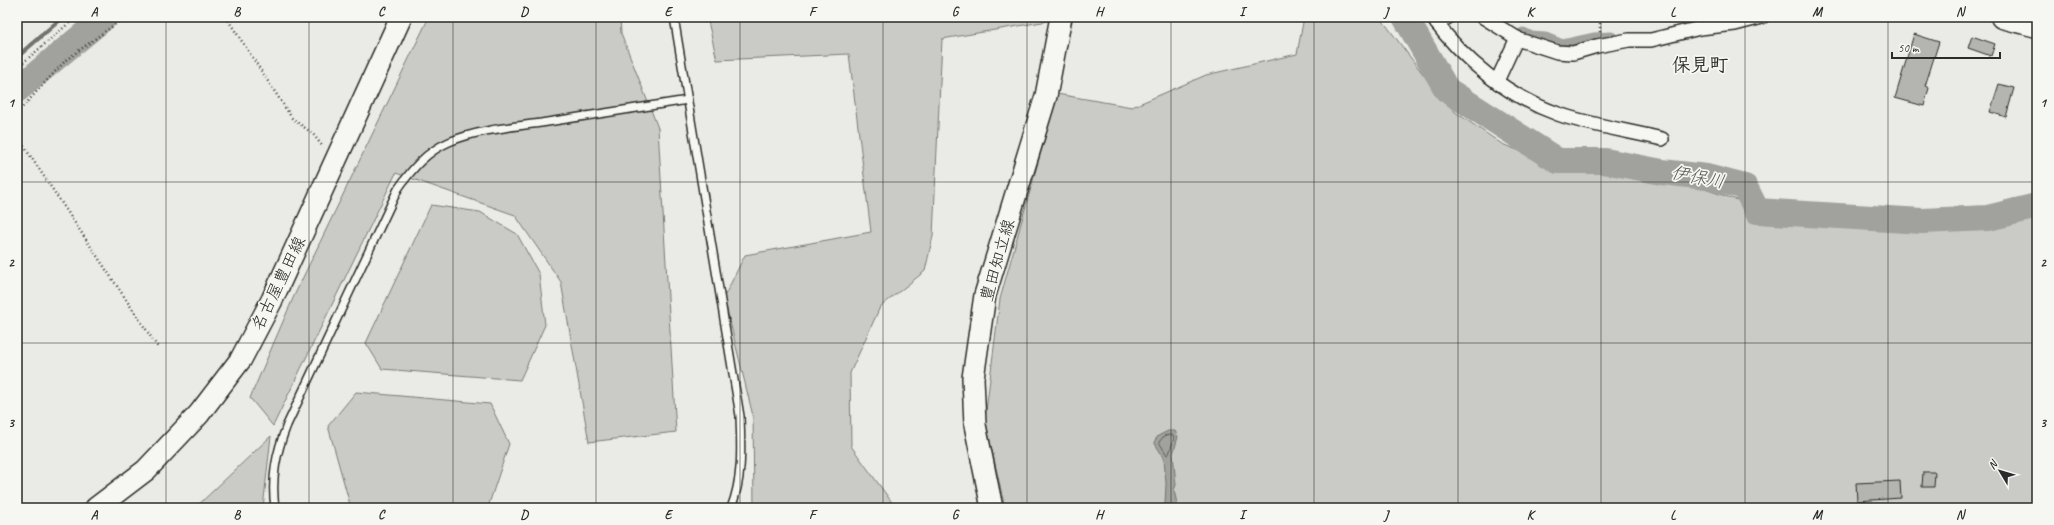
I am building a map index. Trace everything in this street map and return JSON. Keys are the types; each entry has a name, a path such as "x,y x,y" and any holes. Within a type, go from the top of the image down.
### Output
{"highway":[{"path":"2002,17 2037,26"}],"main road":[{"name":"名古屋豊田線","path":"96,508 146,470 198,414 241,359 272,300 401,17"},
{"name":"豊田知立線","path":"992,508 975,425 973,378 985,295 1046,96 1061,17"}],"street":[{"path":"1483,17 1517,38 1556,52 1573,53 1597,46 1629,40 1651,40 1700,28 1735,24 1762,17"},
{"path":"1439,19 1447,39 1481,70 1512,92 1558,114 1662,139"},
{"path":"1497,81 1517,38"}],"lane":[{"path":"674,17 740,416 742,457 739,485 731,508"},
{"path":"274,508 272,490 274,469 278,449 287,425 398,189 412,168 431,152 449,142 471,135 505,128 688,100"}],"path":[{"path":"17,68 76,17"},
{"path":"17,113 66,60 125,17"},
{"path":"226,17 292,118 313,134 335,160"},
{"path":"17,136 159,349"}],"shaded area":[{"path":"429,17 620,17 621,33 658,128 676,432 589,442 561,282 515,215 396,173 273,426 250,398 294,296"},
{"path":"707,17 1049,17 1048,21 942,39 933,236 925,271 880,307 850,373 851,446 896,508 754,508 753,416 724,297 745,255 871,232 849,54 717,60"},
{"path":"1304,17 1380,17 1432,86 1455,112 1502,144 1573,172 1669,177 1746,203 1875,220 1964,229 2037,217 2037,508 1005,508 985,419 1000,299 1057,94 1132,107 1206,75 1297,54"},
{"path":"431,205 480,212 517,234 539,274 545,325 520,380 382,369 366,343"},
{"path":"356,392 490,404 509,444 489,504 485,508 351,508 328,426"},
{"path":"271,436 263,508 195,508"}],"water":[{"path":"1168,431 1175,431 1178,437 1173,454 1176,485 1174,490 1178,508 1154,508 1163,506 1165,503 1166,484 1164,458 1154,442 1158,436"}],"building":[{"path":"1914,34 1939,42 1925,86 1929,88 1924,106 1895,98"},
{"path":"1972,36 1995,44 1991,56 1968,48"},
{"path":"1999,84 2014,88 2006,117 1990,112"},
{"path":"1923,472 1935,472 1934,487 1922,487"},
{"path":"1900,481 1901,498 1857,501 1856,483"}],"waterway":[{"path":"17,57 63,17"},
{"path":"17,90 105,17"},
{"name":"伊保川","path":"1405,17 1447,90 1558,161 1605,161 1662,172 1707,177 1745,187 1757,211 1922,221 1988,218 2037,206"},
{"path":"1523,35 1531,39 1545,40 1562,47 1594,40 1611,39"}],"district":[{"name":"保見町","path":"1700,64"}]}
